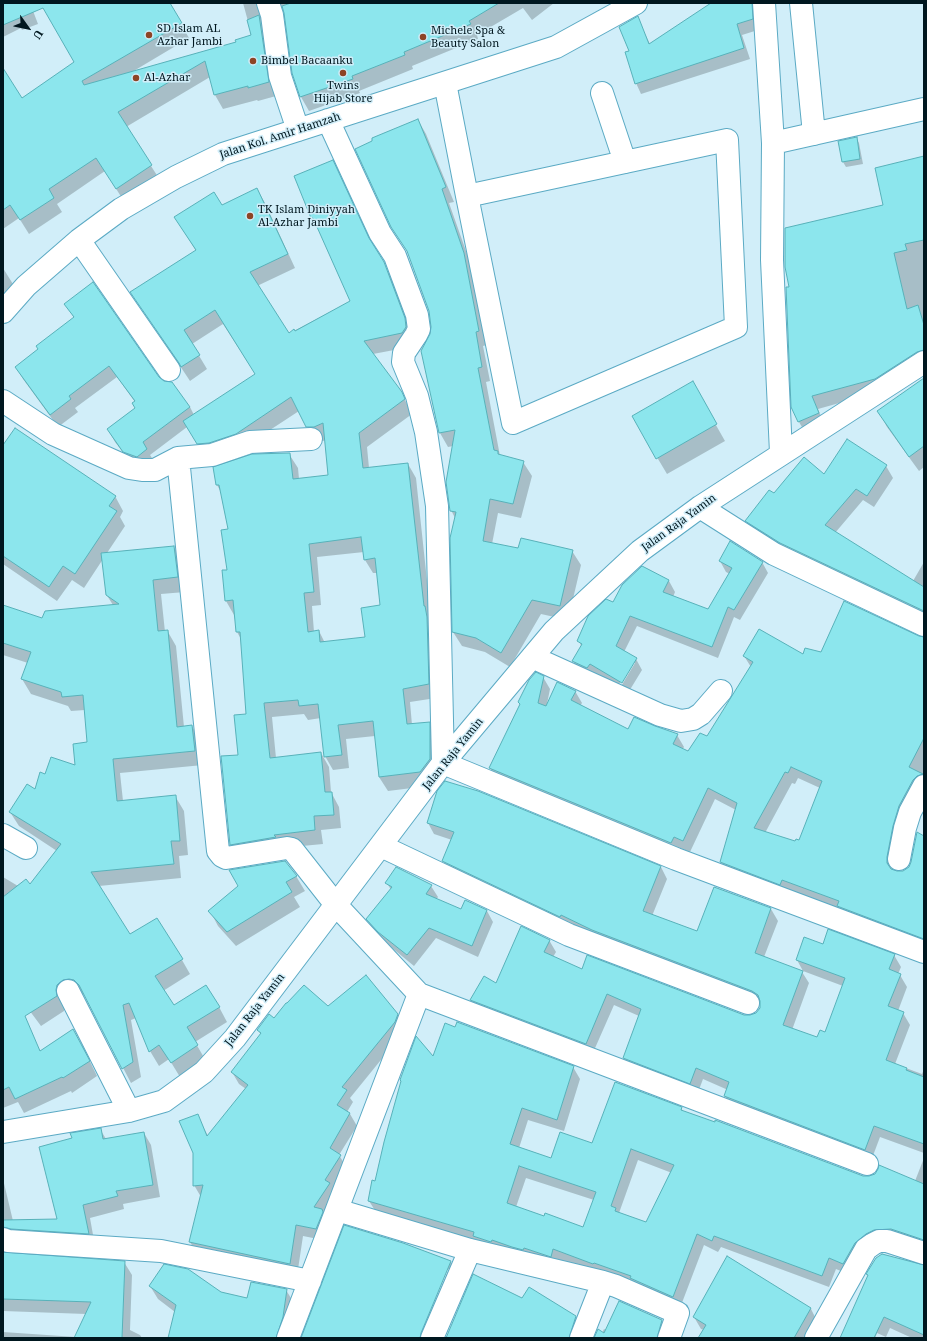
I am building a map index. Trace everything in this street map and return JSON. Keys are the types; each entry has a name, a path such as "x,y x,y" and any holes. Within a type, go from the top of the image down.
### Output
{"street":[{"path":"268,3 272,15 280,76 298,130"},
{"name":"Jalan Kol. Amir Hamzah","path":"3,312 26,286 79,240 121,209 176,177 223,154 556,47 636,3"},
{"path":"800,3 814,134"},
{"path":"769,4 773,143 772,260 781,453"},
{"path":"445,83 513,423 736,327 727,140 468,196"},
{"path":"602,93 625,162"},
{"path":"773,143 924,109"},
{"path":"328,120 380,233 395,256 417,315 418,329 416,335 404,353 403,362 417,396 424,425 437,506 443,763 676,859 924,952"},
{"path":"79,240 169,370"},
{"name":"Jalan Raja Yamin","path":"3,1132 129,1111 164,1101 204,1072 235,1038 443,763 554,631 640,551 700,507 781,453 924,362"},
{"path":"3,401 53,434 130,468 155,470 178,458 212,455 250,442 311,439"},
{"path":"178,458 218,851 222,856 226,858 287,848 292,849 336,905 418,994 867,1164"},
{"path":"700,507 774,554 924,625"},
{"path":"532,657 660,715 681,721 693,719 701,714 721,691"},
{"path":"899,860 905,828 910,812 924,786"},
{"path":"3,835 26,848"},
{"path":"381,846 569,935 748,1003"},
{"path":"68,991 129,1111"},
{"path":"288,1338 418,994"},
{"path":"337,1210 470,1250 616,1286 678,1313 669,1338"},
{"path":"3,1239 8,1241 161,1251 310,1281"},
{"path":"816,1338 864,1253 873,1244 880,1241 887,1241 924,1253"},
{"path":"432,1338 470,1250"},
{"path":"581,1338 603,1282"}],"building":[{"path":"3,3 170,3 182,23 82,81 84,85 236,42 235,40 251,35 247,20 259,15 269,82 214,95 205,61 118,112 152,165 116,189 96,158 49,189 54,198 20,220 10,205 3,210 3,68 22,98 74,62 43,8 3,25"},
{"path":"291,3 499,3 469,21 471,24 404,52 405,55 352,76 353,79 300,97 292,73 282,6"},
{"path":"711,3 752,3 753,19 737,24 744,48 635,84 625,52 629,51 619,27 638,16 649,44"},
{"path":"418,119 446,187 442,189 464,253 479,331 476,332 482,367 478,368 494,450 498,451 498,454 524,461 513,504 490,499 483,541 518,548 521,538 573,550 560,606 532,600 501,653 476,638 452,632 450,538 456,512 450,511 446,482 455,430 439,433 421,351 430,334 431,327 429,311 407,251 391,227 355,149 372,141 372,138"},
{"path":"857,137 860,159 842,162 838,141"},
{"path":"924,156 924,240 905,244 907,250 894,253 907,309 918,305 924,325 924,350 917,352 875,379 812,396 819,413 798,422 791,407 786,287 789,287 785,267 785,228 883,205 875,168"},
{"path":"333,160 369,238 384,262 405,318 406,327 402,333 364,341 402,392 405,399 359,433 363,468 408,463 424,606 427,617 429,684 403,689 407,724 430,722 430,759 420,772 379,777 373,721 338,725 342,755 324,757 318,704 299,706 298,700 264,703 270,758 321,752 325,792 332,792 334,815 314,816 315,830 274,835 276,837 230,845 221,756 238,755 234,715 246,714 240,632 236,632 233,600 225,601 222,570 227,570 221,530 228,529 219,485 216,485 213,467 252,454 290,453 293,479 328,475 323,423 314,427 306,427 291,397 236,434 209,443 197,444 183,421 255,374 215,310 184,330 200,355 181,367 130,292 196,250 174,217 214,192 222,205 257,188 288,254 250,272 289,333 294,329 295,331 350,301 313,218 311,218 294,176","holes":["361,537 364,560 375,558 380,605 361,608 365,637 320,642 319,630 308,632 304,593 314,592 309,544"]},
{"path":"93,282 159,377 164,381 172,382 190,407 143,442 147,449 137,457 123,452 107,429 135,408 132,403 135,401 109,366 69,396 71,399 50,415 15,367 38,349 36,346 74,317 64,304"},
{"path":"924,378 924,446 909,457 877,411"},
{"path":"693,381 717,424 656,459 632,416"},
{"path":"15,428 116,496 109,506 117,511 75,574 63,566 49,587 3,556 3,445"},
{"path":"847,439 887,465 867,496 856,489 825,525 924,587 924,611 780,543 745,521 769,490 774,493 804,457 824,474"},
{"path":"730,541 763,562 734,610 728,607 712,647 630,616 616,646 637,658 622,683 590,664 587,668 572,661 582,644 577,641 588,616 606,599 613,602 622,585 642,566 669,580 663,592 708,609 732,568 719,561"},
{"path":"174,546 178,577 153,580 158,631 168,630 177,727 192,725 195,751 113,759 117,801 176,795 180,841 171,841 174,864 91,872 130,934 157,918 183,959 155,976 174,1005 206,985 220,1007 187,1027 198,1045 171,1063 159,1045 149,1052 129,1003 123,1005 133,1062 122,1069 79,985 74,980 63,980 57,985 57,996 25,1016 40,1051 73,1029 90,1061 63,1078 62,1077 15,1099 9,1087 3,1090 3,897 26,879 30,884 61,844 9,812 27,784 35,789 40,772 45,774 51,757 75,765 73,744 87,742 83,695 62,697 61,692 21,679 31,652 3,643 3,605 42,618 45,611 119,604 106,595 101,553"},
{"path":"844,601 924,637 924,738 909,767 923,774 917,776 913,780 899,806 893,826 887,863 891,869 897,871 903,871 909,867 917,832 924,836 924,939 837,906 839,901 782,880 780,885 720,862 737,803 708,788 683,841 674,837 671,843 489,768 520,704 518,702 529,680 536,672 544,676 538,703 546,706 557,682 576,691 571,700 628,729 634,717 678,734 673,744 688,751 700,733 707,736 753,662 743,656 759,629 803,654 805,648 821,652","holes":["791,767 822,781 799,840 796,839 795,841 754,828 785,772 788,773"]},
{"path":"445,781 478,791 661,866 643,911 697,931 714,887 771,908 755,953 803,971 783,1025 817,1037 820,1030 825,1032 845,978 796,960 804,937 823,944 828,929 895,954 889,969 901,974 888,1006 904,1012 886,1060 907,1068 906,1070 924,1077 924,1144 874,1126 865,1150 724,1096 729,1082 696,1068 690,1084 623,1058 641,1009 607,994 586,1044 470,1000 484,976 496,983 521,926 550,940 544,952 582,969 587,955 744,1015 756,1013 760,1008 758,995 752,991 592,930 561,915 560,917 442,861 454,832 427,823 437,791"},
{"path":"285,861 297,876 286,882 292,892 227,932 208,911 238,886 229,870"},
{"path":"396,867 432,885 426,894 461,909 465,900 487,910 472,946 429,928 407,955 378,932 366,919 392,887 385,883"},
{"path":"366,975 398,1014 395,1022 342,1087 347,1090 337,1105 350,1113 330,1148 341,1155 325,1180 330,1183 314,1207 322,1209 323,1212 316,1229 296,1225 290,1264 189,1242 203,1185 193,1186 193,1153 179,1121 198,1114 207,1136 248,1085 231,1072 261,1033 257,1030 269,1014 274,1018 286,1003 304,985 328,1006"},
{"path":"457,1022 574,1066 557,1120 522,1108 510,1144 551,1158 560,1132 592,1143 615,1082 682,1107 681,1110 715,1122 715,1120 863,1176 875,1174 879,1165 924,1184 924,1240 891,1229 874,1230 866,1234 855,1243 843,1264 829,1258 822,1276 714,1236 712,1241 697,1234 673,1297 630,1278 631,1276 553,1249 551,1257 492,1240 491,1242 473,1236 474,1232 368,1201 372,1180 375,1181 401,1081 400,1080 416,1036 433,1056 445,1023 455,1027","holes":["631,1149 674,1165 646,1222 615,1211 616,1208 611,1206","519,1166 596,1192 583,1227 545,1213 544,1216 507,1203"]},
{"path":"101,1128 103,1139 144,1132 153,1185 116,1191 118,1196 83,1205 89,1234 11,1229 3,1227 3,1220 57,1219 39,1147 72,1138 70,1133"},
{"path":"344,1225 403,1243 451,1261 420,1338 301,1338"},
{"path":"3,1252 125,1261 122,1338 74,1338 91,1302 3,1299"},
{"path":"882,1254 924,1265 924,1335 884,1317 874,1338 840,1338 868,1275 866,1274 876,1258"},
{"path":"727,1256 811,1308 794,1338 698,1338 706,1325 693,1317"},
{"path":"164,1264 188,1269 221,1292 247,1298 251,1282 287,1289 283,1317 276,1338 168,1338 176,1305 149,1286"},
{"path":"473,1274 522,1298 529,1287 576,1316 569,1338 446,1338"},
{"path":"619,1301 662,1320 657,1338 594,1338 598,1329 604,1333"}],"place":[{"name":"SD Islam AL Azhar Jambi","path":"149,35"},
{"name":"Michele Spa & Beauty Salon","path":"423,37"},
{"name":"Bimbel Bacaanku","path":"253,61"},
{"name":"Twins Hijab Store","path":"343,73"},
{"name":"Al-Azhar","path":"136,78"},
{"name":"TK Islam Diniyyah Al-Azhar Jambi","path":"250,216"}]}
